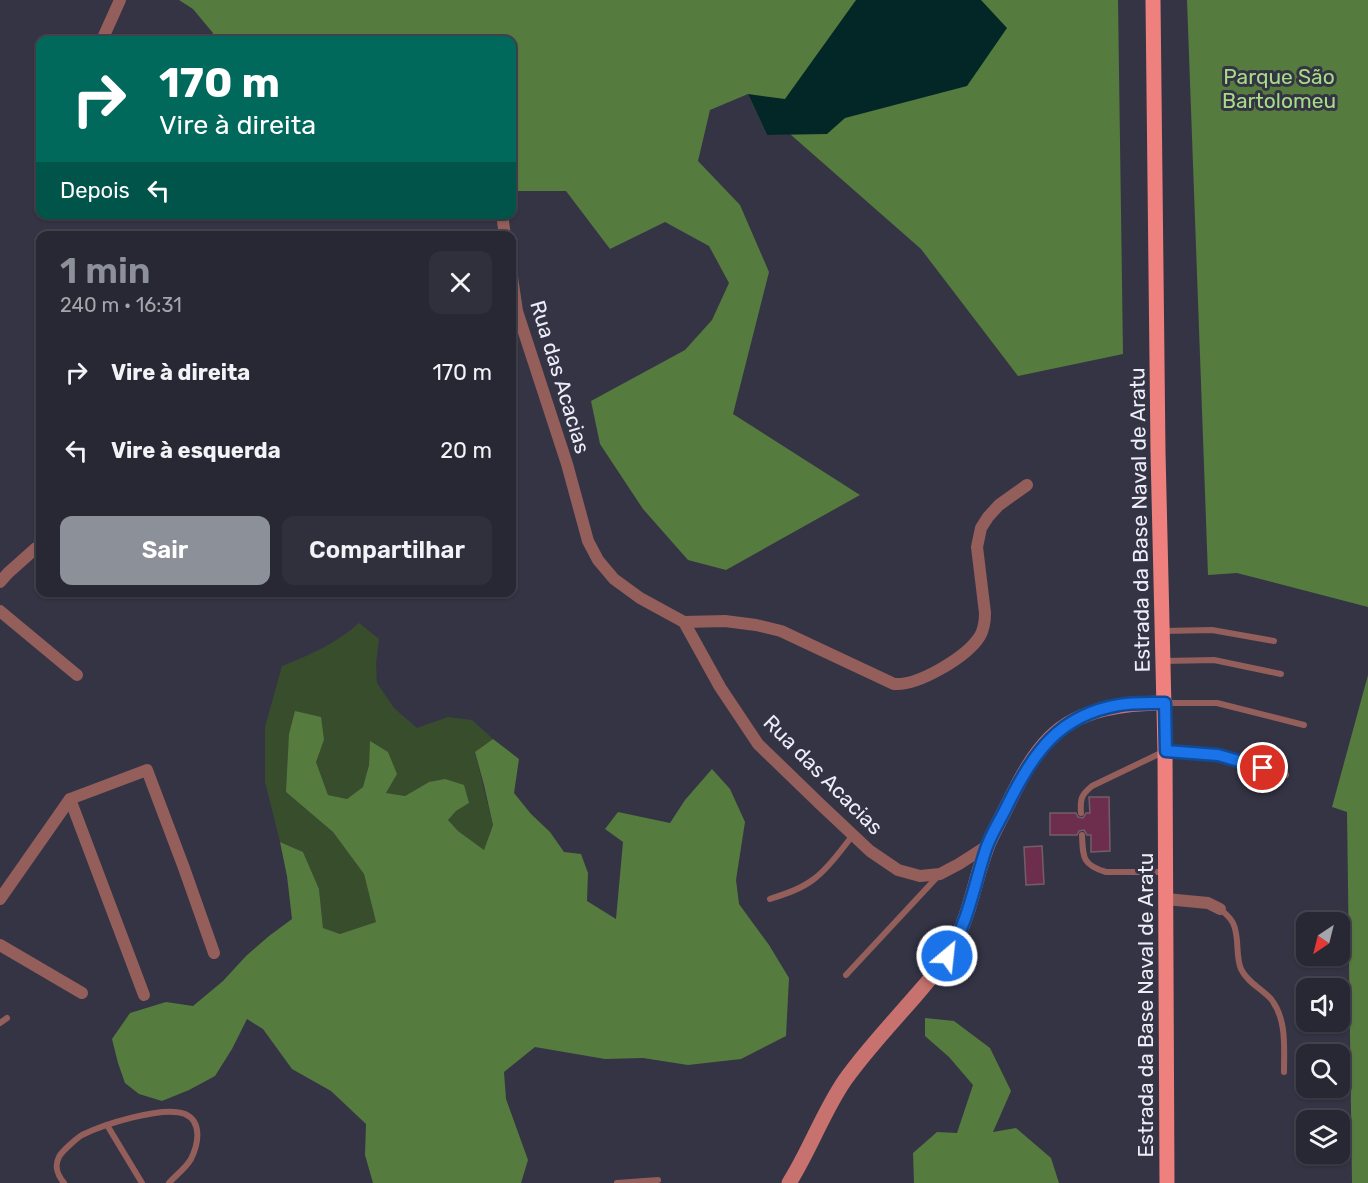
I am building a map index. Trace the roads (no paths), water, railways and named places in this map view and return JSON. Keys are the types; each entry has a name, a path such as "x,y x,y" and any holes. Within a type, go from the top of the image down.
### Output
{"main road":[{"name":"Estrada da Base Naval de Aratu","path":"1153,0 1162,631 1166,751 1167,1183"}],"street":[{"path":"104,36 120,0"},
{"name":"Rua das Acacias","path":"516,304 567,465 588,541 598,560 614,579 640,598 684,622 720,687 758,744 870,851 898,870 920,876 940,874 987,846"},
{"path":"684,622 725,621 782,631 894,684 914,682 955,660 975,644 982,634 985,613 977,547 981,528 999,506 1027,485"},
{"path":"0,582 36,548"},
{"path":"0,612 77,675"},
{"path":"789,1183 823,1117 846,1079 939,968 954,945 965,920 987,846 1020,779 1036,755 1051,737 1081,717 1118,705 1165,703"},
{"path":"0,899 70,799 147,770 214,953"},
{"path":"70,799 144,995"},
{"path":"1166,898 1209,903 1220,909"},
{"path":"0,945 82,993"}],"lane":[{"path":"1162,631 1212,630 1274,640"},
{"path":"1163,661 1214,660 1281,674"},
{"path":"1165,703 1217,703 1304,725"},
{"path":"1081,813 1080,800 1092,786 1166,751 1218,755 1286,775"},
{"path":"770,899 799,888 813,879 823,871 853,835"},
{"path":"1082,835 1083,855 1088,864 1097,869 1106,872 1167,872"},
{"path":"846,975 940,874"},
{"path":"1220,909 1233,923 1242,972 1271,999 1276,1008 1283,1027 1284,1072"},
{"path":"0,1023 7,1018"},
{"path":"64,1183 56,1167 58,1157 79,1137 107,1125 145,1115 172,1112 185,1114 194,1121 198,1131 197,1147 190,1161 169,1183"},
{"path":"107,1125 142,1183"},
{"path":"617,1183 658,1180"}],"park label":[{"name":"Parque São Bartolomeu","path":"1279,89"}]}
